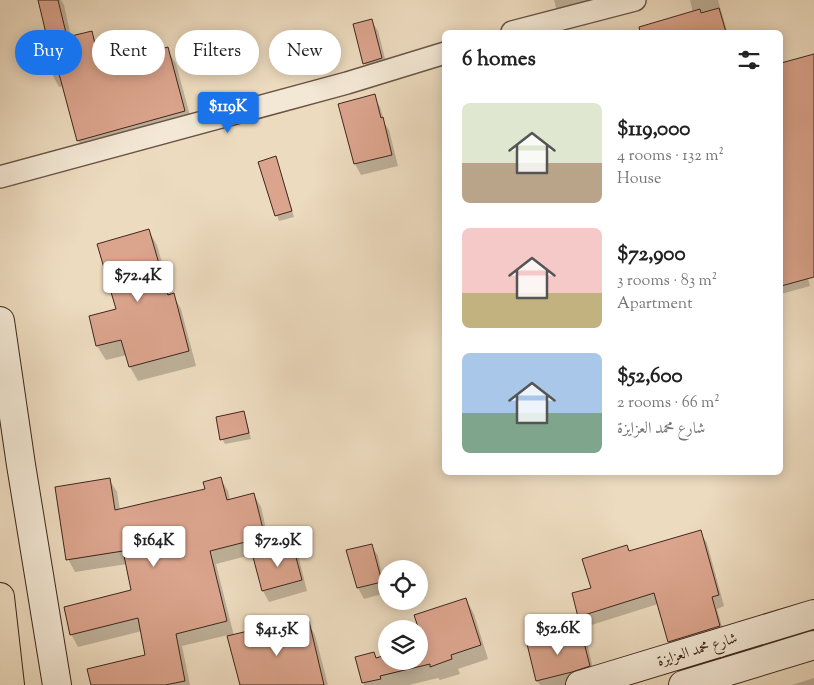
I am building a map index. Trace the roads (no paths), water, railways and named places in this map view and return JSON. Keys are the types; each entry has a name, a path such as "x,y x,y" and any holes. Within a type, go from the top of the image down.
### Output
{"highway":[{"path":"0,598 10,685"}],"main road":[{"path":"0,321 21,465 57,685"},
{"name":"شارع محمد العزايزة","path":"580,685 814,614"},
{"path":"683,685 814,645"}],"street":[{"path":"520,30 634,0"},
{"path":"0,177 347,83 442,54"}]}
